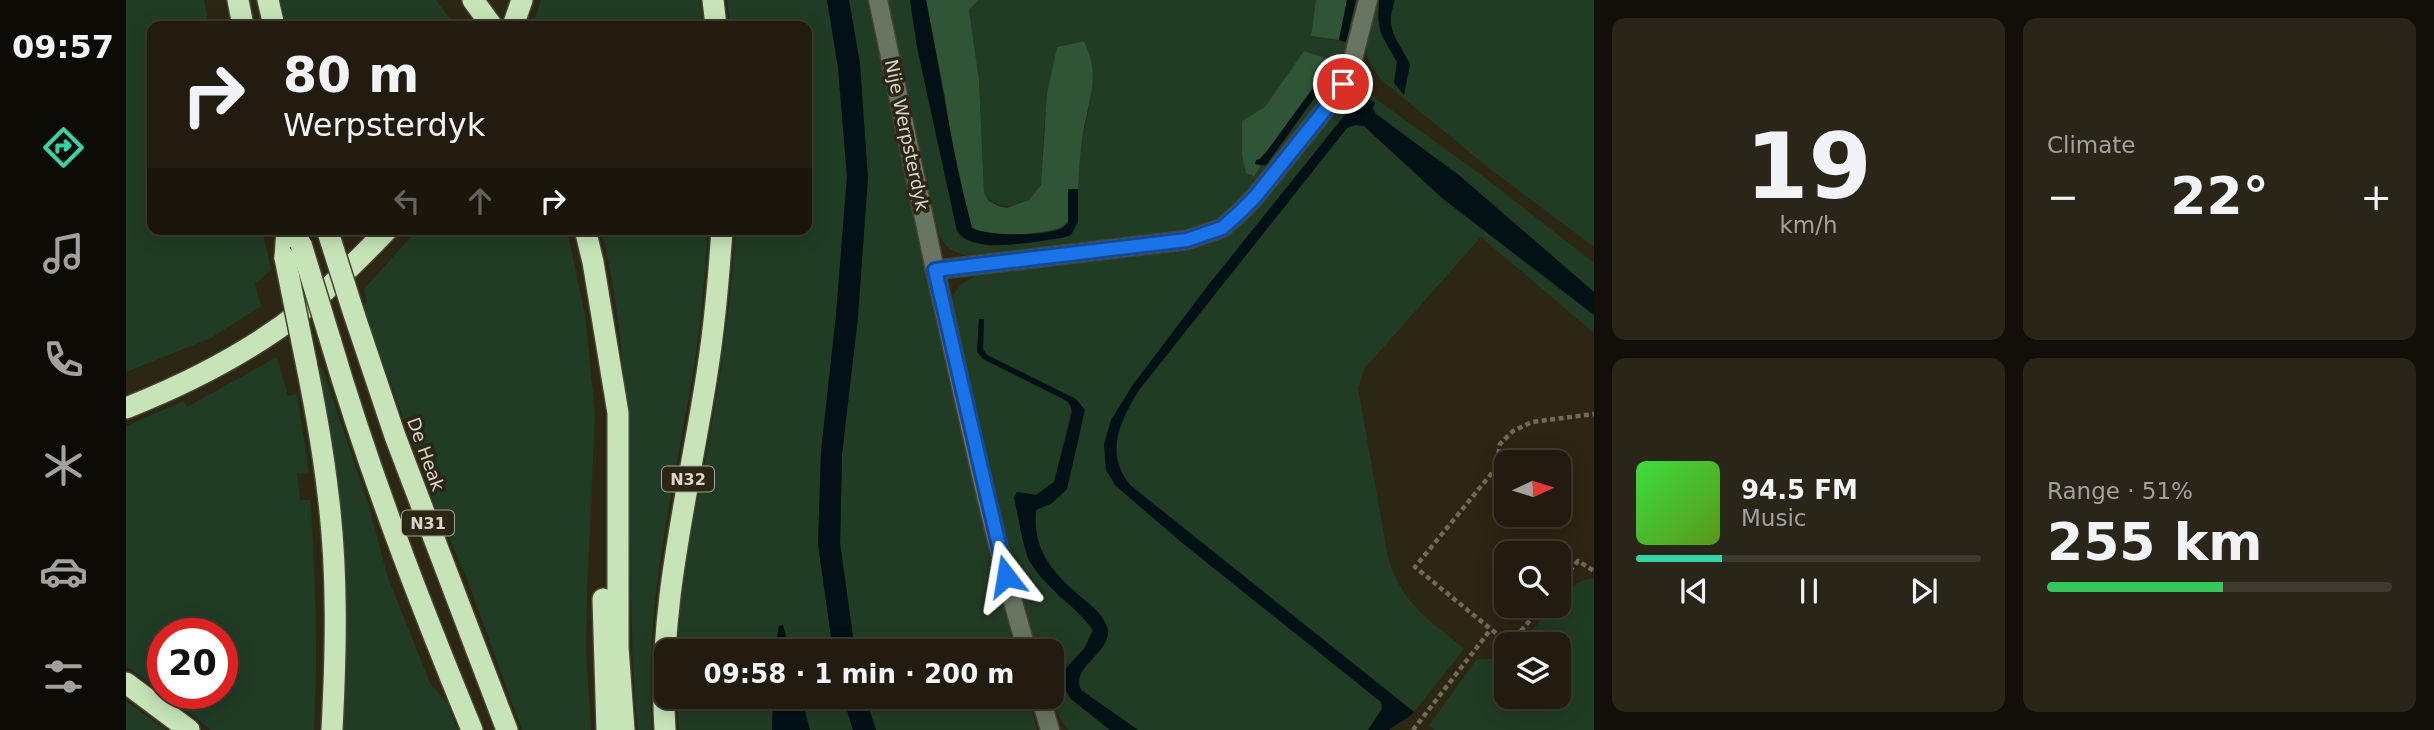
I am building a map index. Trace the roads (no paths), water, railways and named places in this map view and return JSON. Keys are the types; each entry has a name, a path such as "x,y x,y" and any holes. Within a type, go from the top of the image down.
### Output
{"highway":[{"path":"237,0 242,21"},
{"path":"268,0 273,21"},
{"path":"515,21 522,0"},
{"path":"713,0 715,21"},
{"path":"474,2 488,21"},
{"name":"De Heak","path":"329,235 395,436 507,730"},
{"path":"126,408 204,373 246,349 302,310 382,235"},
{"path":"586,235 618,413 618,648 624,730"},
{"name":"N32","path":"665,730 665,640 668,603 708,368 722,235"},
{"name":"N31","path":"293,240 330,339 382,500 472,730"},
{"name":"N31","path":"293,240 306,362 325,473 332,539 336,629 332,730"},
{"path":"607,355 603,414 603,592 607,730"},
{"path":"126,683 189,730"}],"lane":[{"name":"Nije Werpsterdyk","path":"878,0 977,457 1011,600 1023,639"},
{"path":"935,270 1175,242 1222,228 1255,197 1336,96 1350,71 1368,0"},
{"path":"1044,709 1051,730"}]}
